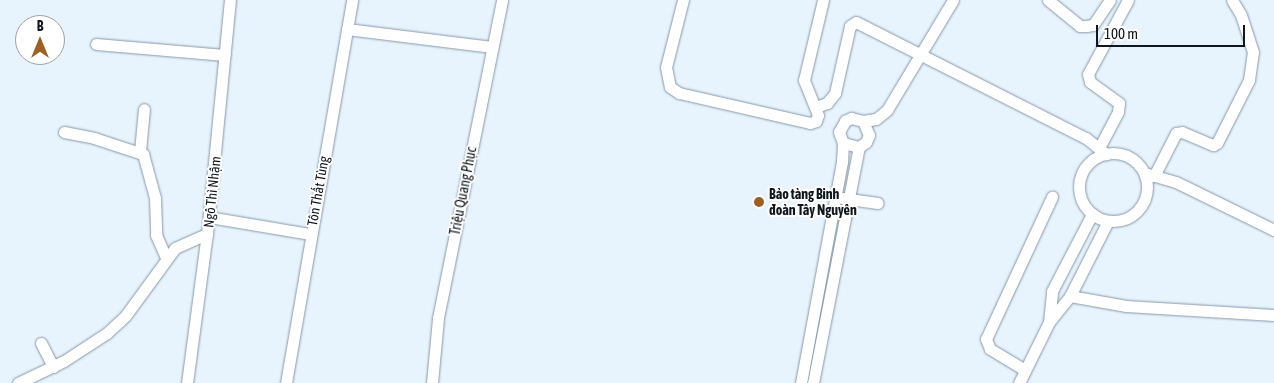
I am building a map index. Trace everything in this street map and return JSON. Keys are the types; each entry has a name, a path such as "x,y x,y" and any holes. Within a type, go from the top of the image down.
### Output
{"street":[{"name":"Ngô Thì Nhậm","path":"187,383 209,218 230,0"},
{"name":"Tôn Thất Tùng","path":"286,383 310,234 352,0"},
{"name":"Triệu Quang Phục","path":"432,383 438,318 502,0"},
{"path":"683,0 666,67 670,88 679,93 802,122 816,121 816,107 804,80 823,0"},
{"path":"801,383 807,344 823,274 836,196 843,143 839,132 845,120 857,118 863,120 876,119 887,110 953,0"},
{"path":"1048,0 1080,26 1093,24 1110,0"},
{"path":"1128,0 1088,74 1090,82 1119,103 1118,112 1102,151 1088,163 1081,174 1080,198 1092,214 1108,221 1132,215 1141,206 1146,194 1149,174 1176,133 1186,133 1213,145 1217,143 1250,80 1253,52 1241,15 1232,0"},
{"path":"816,107 827,103 835,93 852,22 921,52 1086,138 1102,151 1123,154 1134,160 1149,174 1176,182 1274,230"},
{"path":"347,29 492,47"},
{"path":"96,44 225,55"},
{"path":"144,109 140,151 154,188 156,235 166,257"},
{"path":"813,383 859,147 869,135 863,120"},
{"path":"64,132 140,151"},
{"path":"843,143 859,147"},
{"path":"836,196 878,203"},
{"path":"1025,370 990,349 986,339 1052,197"},
{"path":"1049,322 1052,292 1092,214"},
{"path":"209,218 310,234"},
{"path":"1019,383 1049,322 1070,296 1108,221"},
{"path":"18,383 53,367 116,325 166,257 176,248 207,234"},
{"path":"1067,263 1083,271"},
{"path":"823,274 835,275"},
{"path":"1070,296 1126,306 1274,315"},
{"path":"41,343 53,367"},
{"path":"807,344 820,348"}],"place":[{"name":"Bảo tàng Binh đoàn Tây Nguyên","path":"759,202"}]}
